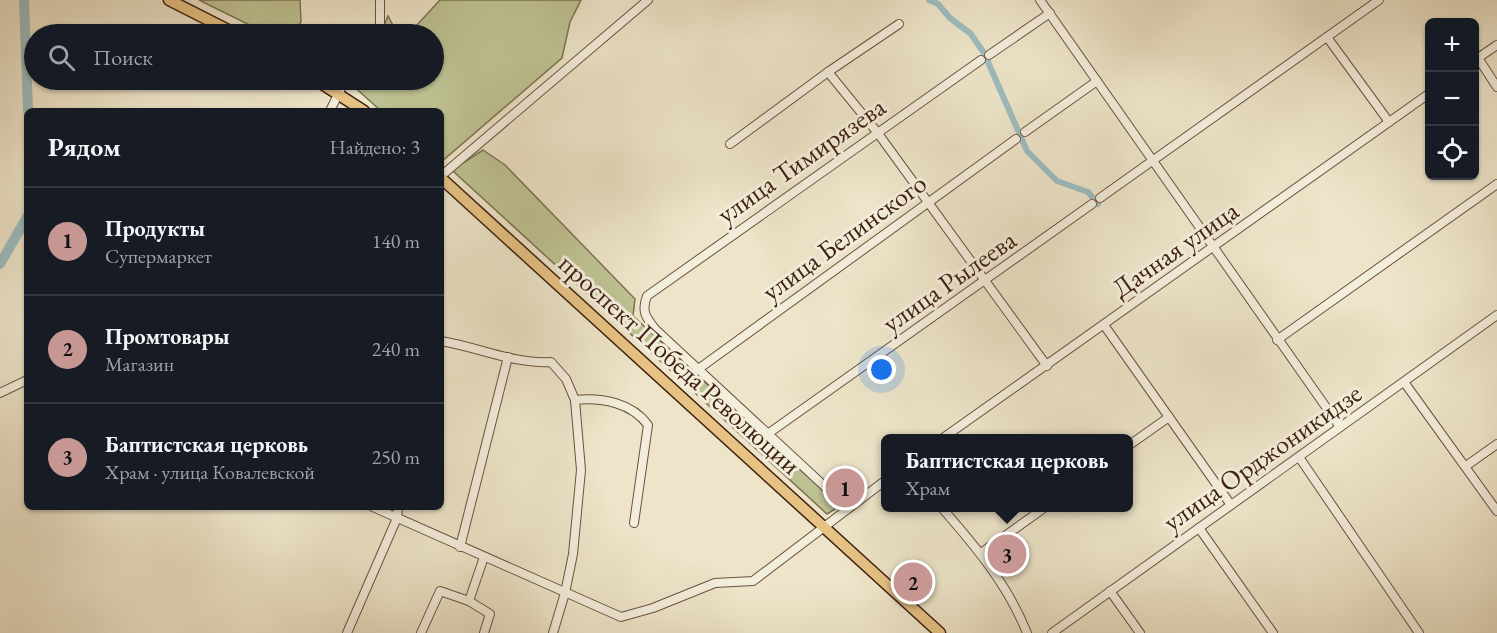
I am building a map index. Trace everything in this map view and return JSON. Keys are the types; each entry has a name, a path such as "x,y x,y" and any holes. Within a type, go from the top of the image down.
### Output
{"main road":[{"path":"169,0 216,24"},
{"path":"333,90 360,108"},
{"name":"проспект Победа Революции","path":"444,180 940,633"}],"street":[{"path":"380,0 380,24"},
{"path":"444,174 648,0"},
{"path":"1040,0 1276,340 1340,427"},
{"name":"улица Рылеева","path":"770,434 984,283 1151,159 1379,0"},
{"name":"улица Тимирязева","path":"697,370 646,318 643,307 647,296 877,132 1050,13"},
{"path":"730,144 828,72 899,24"},
{"path":"1327,37 1389,122"},
{"path":"1479,57 1497,45"},
{"path":"1479,63 1497,87"},
{"path":"828,72 877,132 984,283 1047,366"},
{"path":"1025,132 1097,81"},
{"path":"331,108 340,90"},
{"name":"Дачная улица","path":"949,434 1425,97"},
{"name":"улица Белинского","path":"697,370 1016,139"},
{"path":"1276,340 1497,184"},
{"name":"улица Орджоникидзе","path":"1052,633 1497,315"},
{"path":"1104,325 1231,506"},
{"path":"444,342 471,346 527,362 551,362 566,379 575,400 581,470 577,529 565,593 553,633"},
{"path":"460,547 507,357"},
{"path":"697,370 770,434 848,508"},
{"path":"0,393 24,382"},
{"path":"1404,382 1497,511"},
{"path":"575,400 597,399 626,406 638,412 648,425 634,523"},
{"path":"1133,442 1169,417"},
{"path":"1466,466 1497,444"},
{"path":"1299,457 1419,633"},
{"path":"380,510 621,617 652,609 715,583 753,581 881,483"},
{"path":"347,633 397,518 398,510"},
{"path":"946,512 981,553 1017,608 1027,633"},
{"path":"981,553 1037,512"},
{"path":"1198,528 1273,633"},
{"path":"469,601 484,557"},
{"path":"421,633 440,591 469,601 490,614 484,633"},
{"path":"1110,591 1140,633"}],"green space":[{"path":"199,0 300,0 300,24 248,24"},
{"path":"440,0 581,0 570,22 562,58 444,159 444,108 378,108 358,90 444,90 444,24 418,24"},
{"path":"388,16 392,24 384,24"},
{"path":"483,150 505,165 635,299 633,316 840,506 827,514 452,170"}],"waterway":[{"path":"24,0 25,24"},
{"path":"929,0 938,4 950,18 971,34 984,53 1027,151 1057,181 1088,192 1098,204"},
{"path":"27,90 28,108"},
{"path":"0,264 24,222"}],"place":[{"name":"Продукты","path":"845,488"},
{"name":"Баптистская церковь","path":"1007,554"},
{"name":"Промтовары","path":"913,582"}]}
